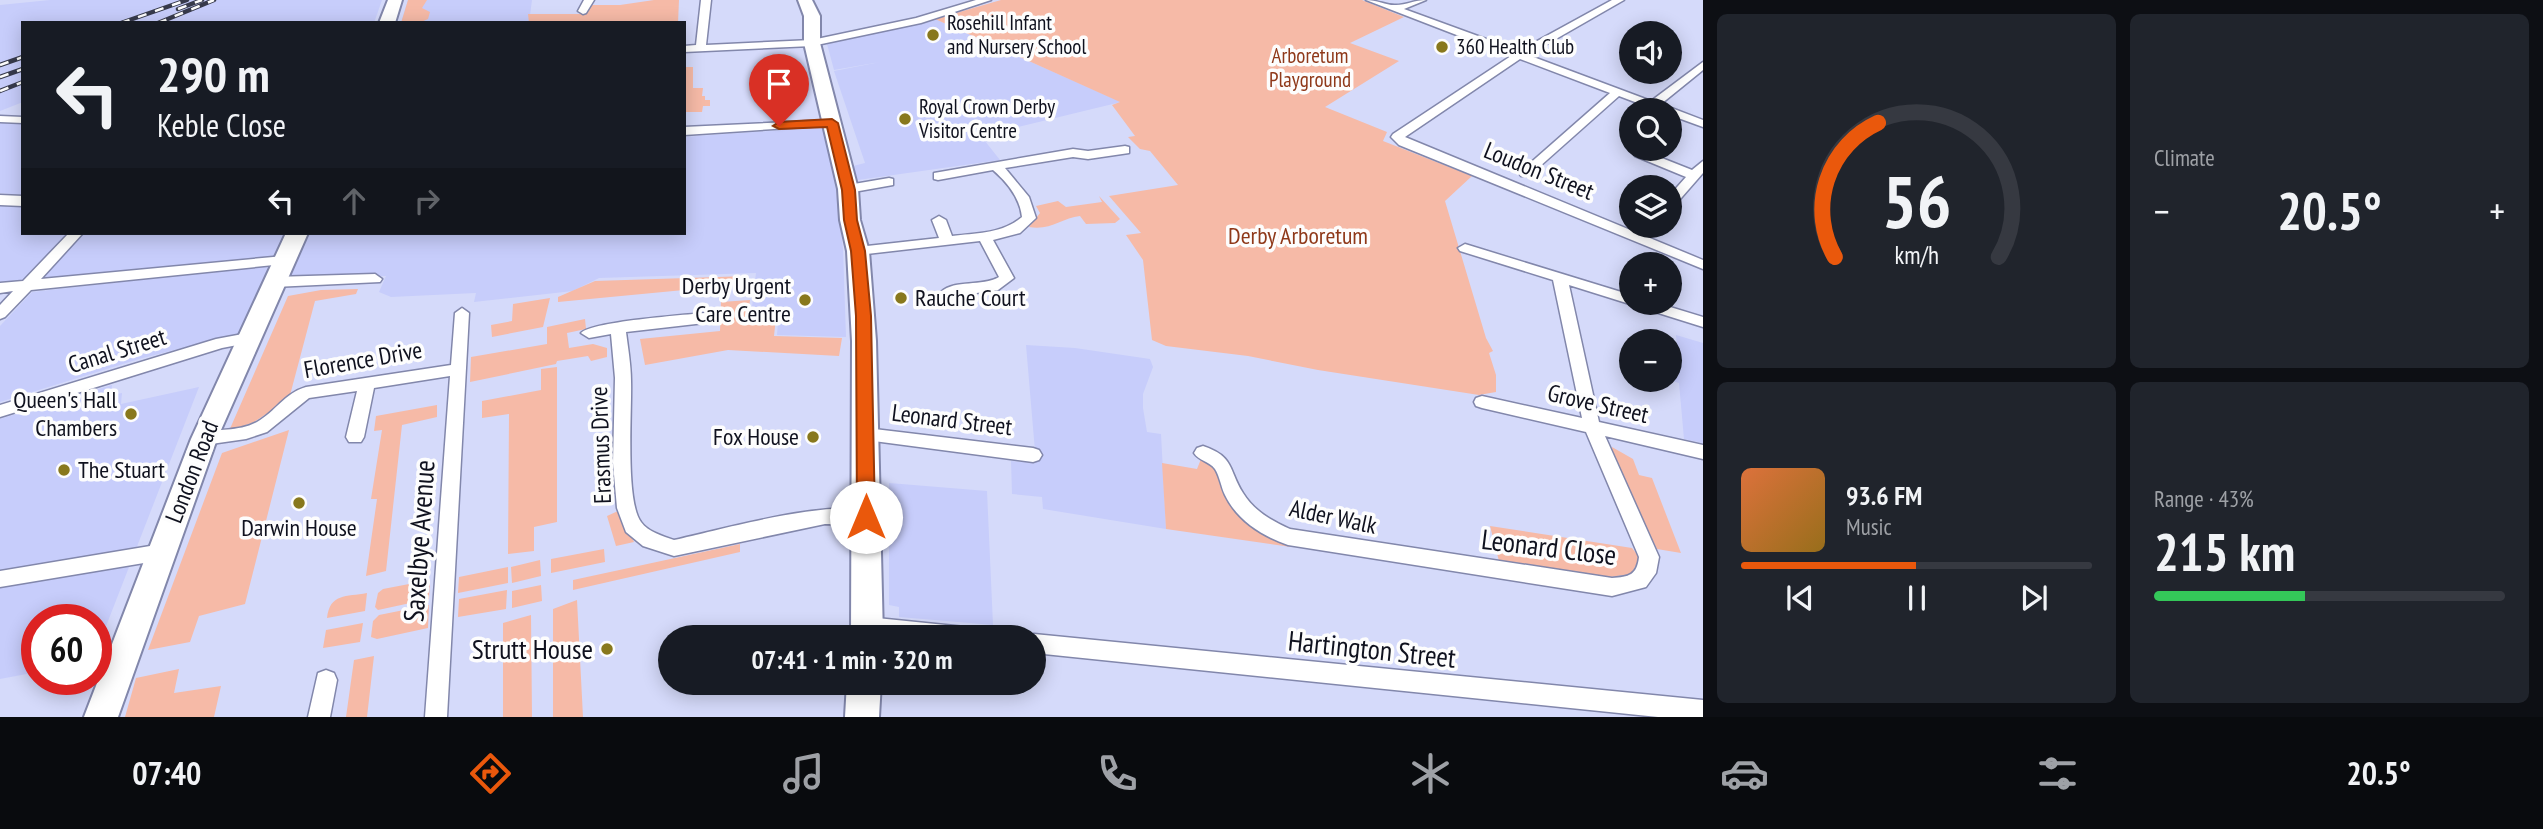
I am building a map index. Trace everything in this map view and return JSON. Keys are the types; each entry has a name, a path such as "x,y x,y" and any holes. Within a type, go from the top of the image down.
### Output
{"main road":[{"path":"388,21 395,0"},
{"path":"790,0 812,39"},
{"path":"805,0 812,16 812,39 848,190 850,220 858,251 863,316 866,434 867,625"},
{"path":"0,200 21,201"},
{"name":"London Road","path":"101,717 204,439 296,235"},
{"path":"862,717 863,695"}],"street":[{"path":"583,10 589,0"},
{"path":"701,48 706,0"},
{"path":"686,49 812,39 918,21 986,0"},
{"path":"1371,0 1634,98"},
{"path":"1395,9 1421,0"},
{"path":"1518,56 1619,0"},
{"name":"Loudon Street","path":"1518,56 1397,137 1403,142 1619,221"},
{"path":"1662,98 1703,65"},
{"path":"1525,173 1617,92"},
{"path":"1682,116 1703,124"},
{"path":"0,119 21,120"},
{"path":"686,131 832,123"},
{"path":"938,176 1073,153"},
{"path":"1659,161 1693,175"},
{"path":"1682,188 1703,165"},
{"path":"858,251 985,237 1015,230 1025,223 1030,214 1010,181 996,167"},
{"path":"848,190 889,182"},
{"path":"939,220 947,242"},
{"path":"0,314 74,235"},
{"path":"948,292 992,287 1007,278 985,237"},
{"name":"Loudon Street","path":"1657,238 1703,265"},
{"path":"1465,248 1619,296"},
{"path":"0,288 279,271 375,279"},
{"path":"1560,278 1592,427"},
{"name":"Saxelbye Avenue","path":"436,717 462,313"},
{"path":"1680,315 1703,322"},
{"path":"589,333 718,317"},
{"name":"Erasmus Drive","path":"618,328 623,378 622,463 626,509 633,527 650,540 674,548 825,516 866,517"},
{"name":"Canal Street","path":"0,411 221,343 248,338"},
{"name":"Florence Drive","path":"204,439 251,431 266,425 284,405 306,393 459,369"},
{"path":"355,437 367,384"},
{"name":"Grove Street","path":"1482,402 1703,453"},
{"name":"Leonard Close","path":"1407,557 1612,587 1633,585 1642,579 1648,570 1648,557 1592,427"},
{"name":"Leonard Street","path":"866,434 1033,455"},
{"name":"Alder Walk","path":"1203,453 1217,459 1226,469 1238,502 1255,519 1275,531 1303,540 1407,557"},
{"path":"0,579 162,552"},
{"name":"Hartington Street","path":"1046,644 1703,711"},
{"path":"319,717 326,680"}],"shaded area":[{"path":"50,0 382,0 375,21 21,21 21,103 0,111 0,5"},
{"path":"408,0 532,0 529,21 402,21"},
{"path":"935,19 1121,102 981,136 1000,160 858,180 853,166 865,163 834,71 880,62 834,70 827,44"},
{"path":"21,117 21,195 0,193 0,123"},
{"path":"825,127 833,164 843,249 846,337 777,335 779,307 752,307 756,273 599,278 573,291 474,302 476,293 391,297 379,292 386,276 267,278 241,333 139,359 0,402 0,326 32,292 193,274 185,268 0,285 0,200 21,201 21,235 686,235 686,137"},
{"path":"1682,337 1703,343 1703,443 1684,439 1680,392 1682,392"},
{"path":"1026,345 1075,348 1150,359 1153,367 1143,394 1143,408 1147,432 1161,434 1166,529 1043,509 1042,497 1012,494 1011,461 1036,463"},
{"path":"112,385 111,395 122,393 121,404 199,387 112,611 112,604 21,604 21,675 0,679 0,419"},
{"path":"889,483 987,491 993,625 899,617 899,607 889,605"}],"green space":[{"path":"408,0 427,0 422,8 430,12 428,19 402,21"},
{"path":"654,0 679,0 678,21 529,21 528,14 583,14 587,5 620,5"},
{"name":"Derby Arboretum","path":"1001,0 1362,0 1404,17 1350,43 1399,61 1325,107 1387,132 1383,141 1472,176 1445,201 1486,338 1493,351 1489,353 1496,375 1496,392 1479,395 1318,370 1248,356 1166,346 1152,340 1143,260 1126,235 1141,233 1109,196 1178,185 1150,151 1140,149 1128,137 1135,136 1112,105 1120,102 935,19"},
{"path":"686,67 693,67 693,88 703,88 702,96 705,96 705,100 710,100 710,106 703,106 702,112 686,112"},
{"path":"1099,196 1120,219 1115,223 1086,224 1080,216 1050,226 1029,227 1040,213 1036,206 1058,201 1066,207 1102,202"},
{"path":"748,276 747,284 558,302 558,297 595,281"},
{"path":"358,289 356,294 315,301 289,399 254,422 229,431 288,296 321,290"},
{"path":"550,298 543,327 492,337 491,325 512,321 513,304"},
{"path":"750,300 749,308 777,308 774,336 842,338 839,356 728,350 645,365 640,339 720,331 721,302"},
{"path":"585,319 586,329 567,333 569,348 593,344 607,348 607,357 591,361 588,356 557,361 556,364 470,382 471,357 547,344 547,327"},
{"path":"557,367 557,522 534,527 534,551 508,554 509,414 482,418 482,401 541,390 541,369"},
{"path":"437,405 437,417 402,425 386,571 366,576 377,499 371,499 382,430 374,431 376,416"},
{"path":"289,430 245,604 199,616 190,642 148,650 222,453"},
{"path":"1612,447 1633,459 1639,475 1652,478 1681,553 1657,549 1613,459"},
{"path":"1201,459 1213,463 1278,541 1291,547 1166,529 1162,463 1197,469"},
{"path":"618,511 634,542 616,546 607,516"},
{"path":"1490,526 1632,548 1640,558 1631,574 1610,577 1499,561"},
{"path":"740,544 740,552 573,590 573,580"},
{"path":"604,549 605,562 551,573 551,559"},
{"path":"540,560 541,576 512,583 511,567"},
{"path":"508,567 508,583 458,593 459,577"},
{"path":"430,580 429,599 378,610 375,607 378,593 383,589"},
{"path":"541,585 542,601 512,608 512,591"},
{"path":"507,590 506,609 458,617 459,599"},
{"path":"367,593 365,611 327,618 335,600"},
{"path":"577,600 583,717 553,717 553,609"},
{"path":"429,605 428,628 377,639 371,637 373,621 379,615"},
{"path":"531,615 532,717 503,717 503,623"},
{"path":"363,623 360,642 323,648 326,630"},
{"path":"374,656 367,717 346,717 354,660"},
{"path":"179,669 174,693 221,686 214,717 125,717 136,678"}],"railway":[{"path":"127,21 187,0"},
{"path":"178,9 202,0"},
{"path":"163,21 214,0"},
{"path":"0,65 21,58"},
{"path":"0,77 21,70"},
{"path":"0,91 21,83"}],"place":[{"name":"Rosehill Infant and Nursery School","path":"933,35"},
{"name":"360 Health Club","path":"1442,47"},
{"name":"Royal Crown Derby Visitor Centre","path":"905,119"},
{"name":"Rauche Court","path":"901,298"},
{"name":"Derby Urgent Care Centre","path":"805,300"},
{"name":"Queen's Hall Chambers","path":"131,414"},
{"name":"Fox House","path":"813,437"},
{"name":"The Stuart","path":"64,470"},
{"name":"Darwin House","path":"299,503"},
{"name":"Strutt House","path":"607,649"}],"route":[{"path":"779,126 832,123 848,190 850,220 858,251 863,316 866,517"}],"park label":[{"name":"Arboretum Playground","path":"1310,68"}]}
